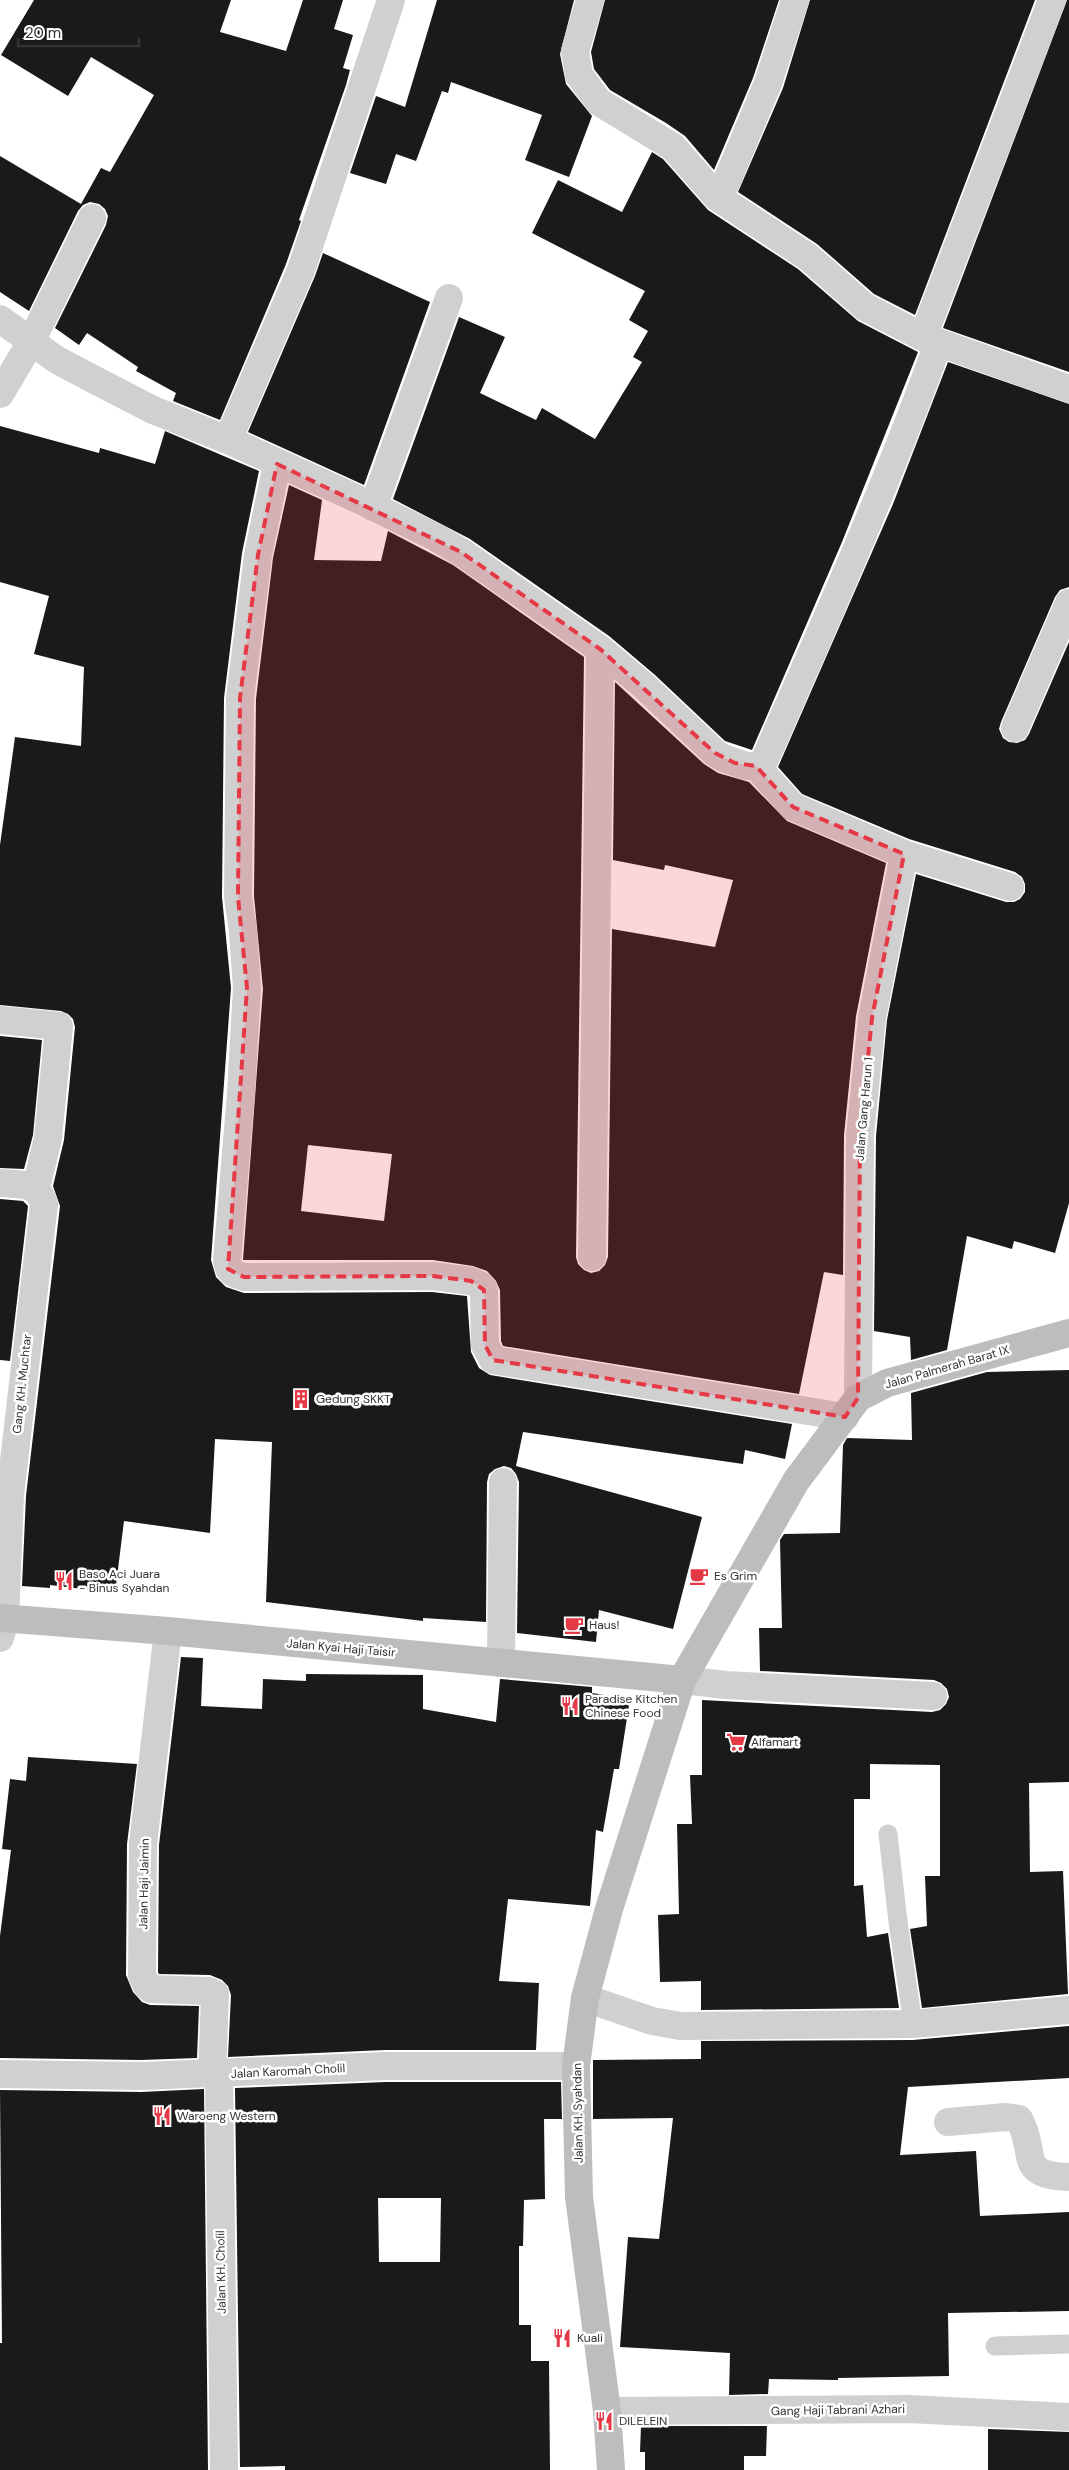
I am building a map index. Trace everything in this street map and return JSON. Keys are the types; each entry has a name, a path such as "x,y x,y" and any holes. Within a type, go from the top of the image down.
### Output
{"street":[{"path":"228,440 301,270 391,0"},
{"path":"590,0 575,51 579,75 598,102 673,148 717,197 808,257 865,307 930,340 1069,389"},
{"path":"717,197 726,184 768,83 795,0"},
{"path":"756,766 764,761 769,750 859,544 906,430 930,340 1052,0"},
{"path":"0,394 31,342 92,218"},
{"path":"373,507 449,298"},
{"path":"0,319 57,360 153,410 228,440 373,507 461,552 600,649 644,686 715,753 735,763 756,766 794,807 904,854 1010,887"},
{"path":"277,464 258,555 240,698 238,897 243,931 247,988 241,1092 227,1262 228,1270 244,1277 433,1276 471,1281 480,1285 484,1290 485,1345 493,1360 852,1407"},
{"path":"1015,728 1069,604"},
{"path":"592,1257 600,649"},
{"name":"Jalan Gang Harun 1","path":"852,1407 860,1136 872,1018 904,854"},
{"path":"0,1020 59,1026 48,1138 36,1188 0,1183"},
{"name":"Gang KH. Muchtar","path":"2,1625 10,1495 35,1267 44,1204 41,1194 36,1188"},
{"name":"Jalan Palmerah Barat IX","path":"682,1680 796,1481 852,1407 895,1380 1069,1333"},
{"path":"501,1663 503,1482"},
{"name":"Jalan Kyai Haji Taisir","path":"2,1625 168,1631 682,1680"},
{"name":"Jalan Haji Jaimin","path":"168,1631 143,1844 142,1975 147,1986 151,1989 209,1991 215,1994 215,2075"},
{"path":"682,1680 726,1685 933,1696"},
{"name":"Jalan KH. Syahdan","path":"611,2470 607,2411 579,2197 576,2066 585,1998 609,1909 682,1680"},
{"path":"585,1998 652,2021 680,2026 914,2024 1069,2010"},
{"name":"Jalan Karomah Cholil","path":"0,2074 215,2075 386,2066 576,2066"},
{"name":"Jalan KH. Cholil","path":"215,2075 224,2470"},
{"path":"948,2122 1006,2117 1019,2119 1025,2129 1029,2157 1040,2173 1050,2176 1069,2177"},
{"name":"Gang Haji Tabrani Azhari","path":"607,2411 909,2409 1069,2417"}],"lane":[{"path":"888,1834 898,1922 914,2024"},
{"path":"995,2346 1069,2344"}],"highlighted area":[{"path":"277,464 461,552 600,649 715,753 735,763 756,766 793,807 904,854 872,1018 860,1135 858,1398 845,1417 493,1360 485,1345 484,1290 471,1281 433,1276 244,1277 228,1269 247,988 238,897 240,698 258,555"}],"building":[{"path":"34,0 231,0 220,32 286,51 303,0 343,0 334,29 353,35 343,68 350,70 346,85 299,220 301,221 286,264 220,420 173,401 176,393 136,371 138,367 87,333 79,345 55,328 106,225 108,216 105,209 99,204 90,202 83,205 78,211 29,311 0,292 0,156 81,204 101,168 110,172 154,95 91,57 68,96 1,55"},
{"path":"437,0 574,0 560,54 566,84 592,116 569,177 525,160 542,115 451,82 448,93 442,91 416,161 396,154 386,184 350,173 376,96 405,107"},
{"path":"605,0 779,0 753,78 714,170 685,136 610,90 594,69 591,52"},
{"path":"810,0 1035,0 915,315 874,294 817,244 738,192 783,88"},
{"path":"1067,0 1069,0 1069,372 943,328"},
{"path":"652,152 663,159 708,210 798,269 858,321 918,352 842,542 752,750 725,741 655,675 609,636 470,539 393,499 459,317 505,337 480,393 536,420 542,408 595,439 642,362 633,357 648,331 629,320 645,291 532,233 558,180 622,212"},
{"path":"323,253 430,302 364,485 248,432 315,276"},
{"path":"948,362 1069,404 1069,587 1060,590 1055,597 999,729 1003,738 1009,742 1017,743 1025,740 1069,642 1069,1203 1055,1253 1014,1241 1012,1249 967,1236 947,1350 911,1360 910,1337 874,1331 876,1136 887,1020 916,874 1006,902 1014,902 1020,899 1025,892 1025,884 1022,877 1015,872 909,839 802,794 778,767 893,504"},
{"path":"0,426 99,453 100,448 155,464 165,431 259,471 242,553 224,698 222,897 231,988 211,1260 216,1277 226,1287 244,1293 432,1292 467,1296 471,1352 479,1368 490,1375 792,1424 785,1459 745,1450 743,1464 523,1432 516,1466 702,1517 673,1629 599,1610 596,1642 517,1633 519,1482 511,1468 504,1466 495,1469 489,1474 487,1482 486,1622 423,1618 423,1621 266,1602 272,1442 215,1439 210,1533 124,1521 115,1593 50,1585 50,1588 22,1586 26,1496 60,1206 53,1186 64,1140 75,1027 73,1019 61,1011 0,1005 0,845 15,737 81,746 84,667 34,654 49,596 0,582"},
{"path":"289,485 322,500 314,560 381,561 388,531 453,565 584,657 576,1257 578,1264 584,1270 591,1273 599,1271 605,1265 608,1257 612,929 715,947 733,880 665,865 664,870 613,860 615,682 704,764 718,773 749,782 787,821 886,863 856,1016 844,1135 843,1275 824,1272 799,1394 503,1346 501,1341 500,1290 496,1281 487,1271 473,1266 433,1260 243,1260 263,989 254,896 256,699 273,558","holes":["308,1145 392,1154 384,1221 301,1211"]},
{"path":"0,1036 42,1040 33,1135 24,1169 0,1168"},
{"path":"0,1199 23,1201 28,1206 10,1361 0,1360"},
{"path":"1069,1370 1069,1782 1029,1783 1030,1872 1063,1871 1068,1994 922,2008 910,1929 927,1926 925,1876 940,1876 940,1765 870,1764 870,1799 854,1799 854,1886 863,1885 867,1937 888,1933 899,2008 701,2010 701,1981 660,1982 658,1915 679,1914 677,1824 692,1824 690,1775 702,1775 702,1700 932,1712 940,1710 946,1704 949,1697 947,1689 941,1683 934,1680 760,1671 759,1628 782,1628 780,1540 784,1534 840,1533 843,1445 847,1438 912,1440 911,1393 987,1372"},
{"path":"181,1657 203,1658 201,1706 262,1709 263,1679 306,1681 306,1674 423,1675 423,1709 496,1722 500,1679 592,1687 592,1693 630,1699 619,1769 614,1769 603,1832 596,1830 590,1906 508,1899 499,1981 539,1983 536,2050 385,2050 228,2057 231,1995 228,1986 222,1980 210,1975 159,1974 158,1972 159,1845"},
{"path":"28,1757 137,1764 127,1844 126,1975 133,1992 142,2002 150,2005 199,2006 197,2058 141,2060 0,2058 0,1936 11,1850 2,1849 10,1779 26,1781"},
{"path":"1069,2026 1069,2078 908,2087 900,2155 976,2151 980,2216 1069,2212 1069,2311 948,2313 949,2376 838,2378 838,2380 769,2379 768,2394 729,2395 730,2353 620,2347 628,2237 659,2239 673,2118 593,2119 593,2060 701,2059 701,2041 913,2040"},
{"path":"386,2082 561,2082 562,2119 544,2119 545,2199 524,2200 523,2246 519,2246 519,2325 531,2325 531,2361 549,2361 550,2470 285,2470 285,2466 240,2467 235,2088","holes":["378,2198 441,2198 440,2262 379,2262"]},
{"path":"204,2089 208,2470 0,2470 0,2343 2,2343 0,2090 141,2092"},
{"path":"641,2426 767,2426 766,2456 744,2456 744,2470 645,2470 645,2452 640,2452"},
{"path":"988,2429 1069,2432 1069,2470 988,2470"}],"place":[{"name":"Gedung SKKT","path":"301,1399"},
{"name":"Es Grim","path":"699,1576"},
{"name":"Baso Aci Juara - Binus Syahdan","path":"64,1581"},
{"name":"Haus!","path":"574,1625"},
{"name":"Paradise Kitchen Chinese Food","path":"570,1706"},
{"name":"Alfamart","path":"736,1742"},
{"name":"Waroeng Western","path":"162,2116"},
{"name":"Kuali","path":"562,2338"},
{"name":"DILELEIN","path":"604,2421"}]}
